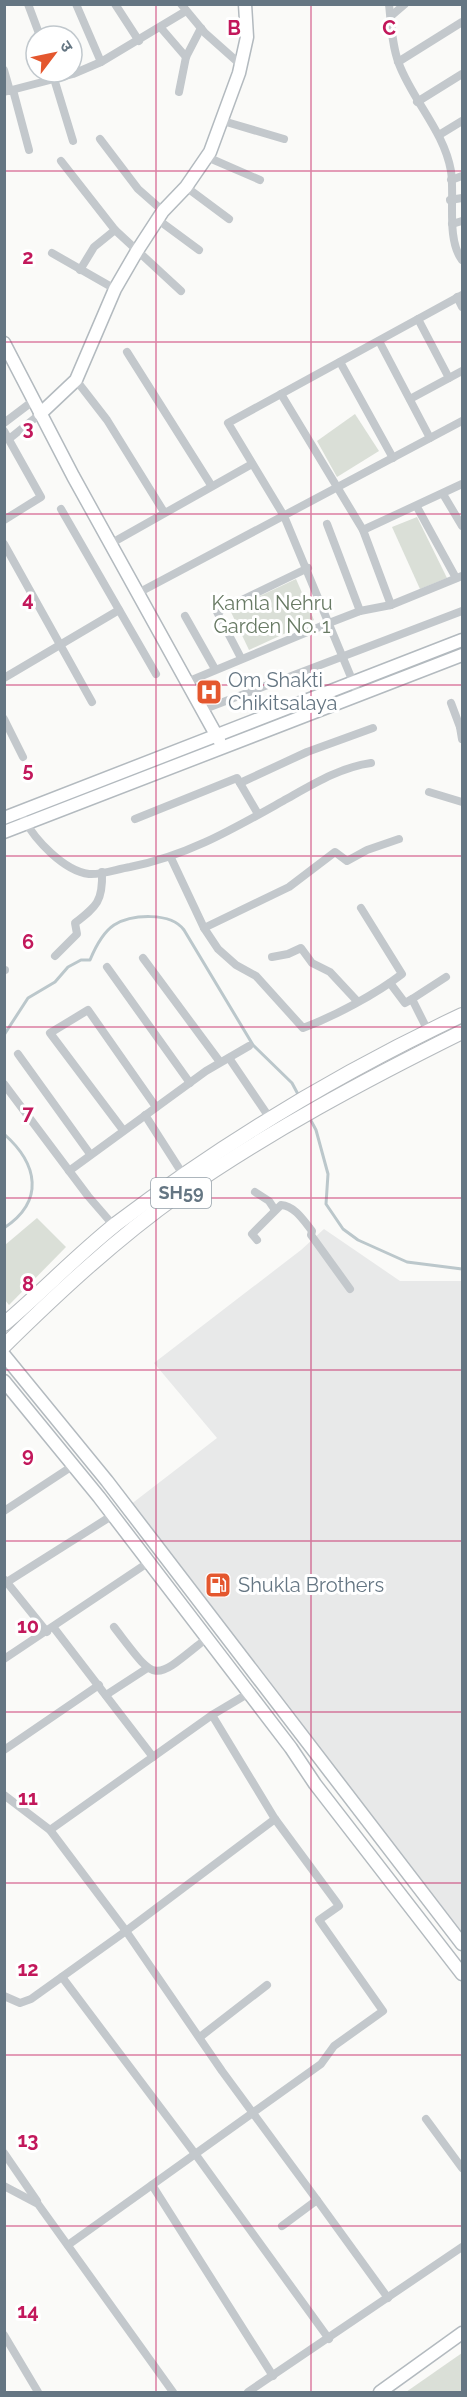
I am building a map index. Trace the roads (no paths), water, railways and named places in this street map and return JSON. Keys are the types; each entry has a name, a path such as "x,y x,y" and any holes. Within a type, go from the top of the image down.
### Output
{"main road":[{"path":"40,414 76,380 116,289 137,251 160,215 186,187 207,157 223,121 241,65 247,38 245,4"},
{"path":"4,343 110,544 220,741"},
{"path":"220,741 353,681 462,640"},
{"path":"4,832 23,817 220,741 358,694 462,655"},
{"path":"403,663 408,675"},
{"path":"4,818 23,817"},
{"name":"SH59","path":"4,1346 52,1299 152,1215 295,1114 320,1090 462,1016"},
{"name":"SH59","path":"4,1324 114,1226 184,1176 271,1120 295,1114 333,1099 462,1032"},
{"path":"4,1354 108,1481 462,1944"},
{"path":"4,1381 113,1515 249,1693 315,1784 462,1974"},
{"path":"380,2392 462,2333"}],"street":[{"path":"28,4 36,24"},
{"path":"76,4 101,62"},
{"path":"389,4 398,62 417,102 439,135 451,171 452,224 462,260"},
{"path":"391,16 405,4"},
{"path":"118,6 139,41"},
{"path":"84,67 101,62 161,28 183,8 241,65"},
{"path":"398,62 462,21"},
{"path":"161,28 186,57"},
{"path":"179,92 186,57 201,28"},
{"path":"4,70 29,150"},
{"path":"417,102 462,74"},
{"path":"9,91 30,84"},
{"path":"56,84 73,141"},
{"path":"223,121 284,139"},
{"path":"439,135 462,122"},
{"path":"100,139 160,215 199,250"},
{"path":"207,157 260,180"},
{"path":"61,161 115,230 181,291"},
{"path":"451,180 462,176"},
{"path":"186,187 229,219"},
{"path":"450,200 462,198"},
{"path":"452,224 462,222"},
{"path":"80,270 94,247 115,230"},
{"path":"52,253 116,289"},
{"path":"358,694 308,568 284,516 228,423 460,296 462,307"},
{"path":"418,319 449,378"},
{"path":"379,340 430,438"},
{"path":"128,352 211,485"},
{"path":"340,362 393,458"},
{"path":"410,399 462,371"},
{"path":"76,380 107,420 164,512"},
{"path":"281,394 363,530 391,605"},
{"path":"4,423 33,401"},
{"path":"4,520 41,497 7,435 40,414"},
{"path":"138,593 462,421"},
{"path":"110,544 211,485 252,464"},
{"path":"363,530 417,507 462,484"},
{"path":"443,494 462,526"},
{"path":"187,682 360,611 391,605 459,577 417,507"},
{"path":"61,509 156,674"},
{"path":"327,524 360,611"},
{"path":"4,544 92,702"},
{"path":"242,658 217,612 308,568"},
{"path":"4,678 119,610"},
{"path":"202,710 462,611"},
{"path":"185,616 215,669"},
{"path":"451,703 461,726 462,739"},
{"path":"4,719 23,757"},
{"path":"240,783 307,752 373,728"},
{"path":"23,817 49,849 70,867 89,874 102,872 171,858 321,781 357,765 371,763"},
{"path":"135,819 237,778 258,814"},
{"path":"429,792 462,802"},
{"path":"204,928 269,898 335,852 347,861 361,852 399,839"},
{"path":"171,858 204,928 218,949 236,965 256,976 303,1028 322,1021 402,974 361,908"},
{"path":"55,956 77,934 75,923 89,912 103,893 102,872"},
{"path":"272,957 288,954 301,948 312,963 330,972 357,1001"},
{"path":"143,957 271,1120"},
{"path":"107,967 189,1083"},
{"path":"390,983 405,1003 446,976"},
{"path":"412,999 428,1032"},
{"path":"123,1130 50,1033 88,1010 156,1107"},
{"path":"69,1171 189,1083 249,1046"},
{"path":"18,1054 90,1155"},
{"path":"4,1084 69,1171 114,1226"},
{"path":"145,1115 184,1176"},
{"path":"255,1192 269,1201 275,1210"},
{"path":"257,1240 252,1234 281,1205 287,1206 298,1213 350,1289"},
{"path":"4,1510 74,1465"},
{"path":"113,1515 6,1584 99,1685 153,1757"},
{"path":"4,1659 149,1562"},
{"path":"114,1627 146,1669 162,1672 207,1638"},
{"path":"106,1695 146,1669"},
{"path":"4,1750 99,1685"},
{"path":"50,1830 212,1715 249,1693"},
{"path":"68,2245 254,2114 321,2064 334,2046 383,2011 319,1920 339,1906 275,1819 212,1715"},
{"path":"4,1795 50,1830 126,1931 254,2114 388,2298"},
{"path":"4,1996 20,2002 31,1999 275,1819"},
{"path":"62,1977 196,2155 328,2339"},
{"path":"200,2037 267,1985"},
{"path":"426,2119 462,2168"},
{"path":"4,2153 173,2392"},
{"path":"152,2185 273,2376"},
{"path":"4,2186 39,2204"},
{"path":"282,2226 317,2200"},
{"path":"248,2392 462,2247"},
{"path":"4,2335 38,2392"}],"waterway":[{"path":"4,1035 28,998 55,982 68,967 81,960 90,960 102,936 114,925 141,917 161,918 178,924 184,930 253,1045 292,1083 300,1098"},
{"path":"309,1117 316,1130 328,1174 326,1204 343,1229 358,1240 407,1262 462,1269"},
{"path":"4,1134 24,1158 30,1170 32,1182 31,1194 26,1206 4,1228"}],"place":[{"name":"Om Shakti Chikitsalaya","path":"209,692"},
{"name":"Shukla Brothers","path":"218,1585"}],"park label":[{"name":"Kamla Nehru Garden No. 1","path":"272,614"}]}
